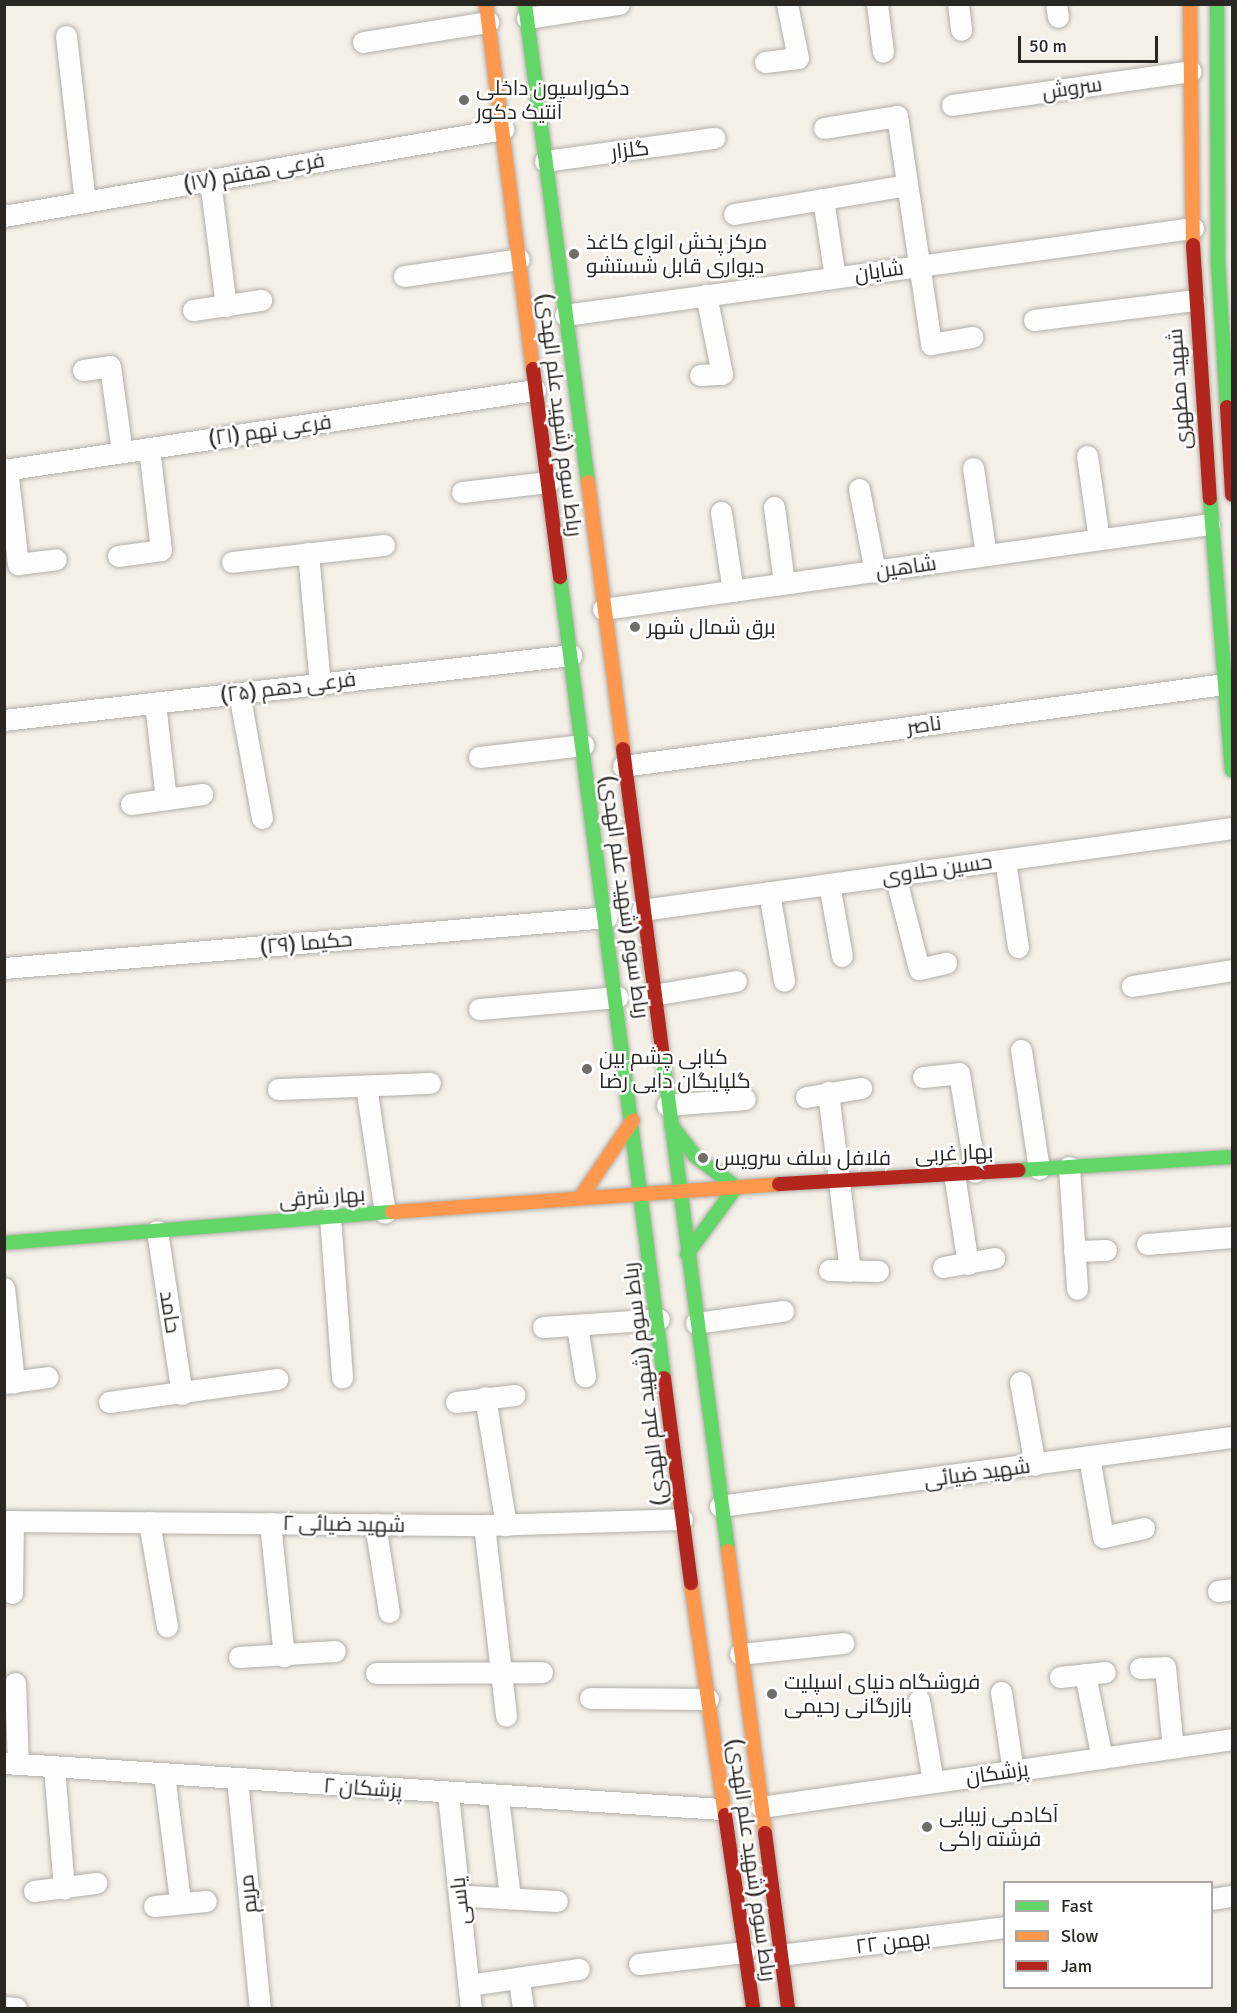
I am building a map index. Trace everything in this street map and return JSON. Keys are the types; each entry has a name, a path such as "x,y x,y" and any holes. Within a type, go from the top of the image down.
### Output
{"main road":[{"name":"شهید مطهری","path":"1190,4 1194,300 1209,524 1233,770"},
{"path":"1217,4 1226,173 1226,264 1233,495"},
{"name":"رباط سوم (شهید علم الهدی)","path":"526,11 668,1114 788,2008"},
{"name":"رباط سوم (شهید علم الهدی)","path":"487,13 541,438 607,917 659,1319 682,1519 694,1588 721,1690 722,1809 753,2008"},
{"path":"1193,166 1226,173"},
{"path":"541,438 565,445 580,435"},
{"path":"553,527 564,515 572,514 591,525"},
{"path":"668,1114 695,1156 736,1186 687,1254"},
{"path":"580,1197 633,1120"},
{"name":"بهار غربی","path":"642,1193 1233,1157"},
{"name":"بهار شرقی","path":"4,1243 642,1193"},
{"path":"694,1588 717,1635 739,1644"},
{"path":"721,1690 743,1763 756,1769"}],"street":[{"path":"526,11 619,4"},
{"path":"765,62 798,58 787,4"},
{"path":"877,4 884,52"},
{"path":"958,4 961,30"},
{"path":"363,42 487,13"},
{"path":"66,36 85,202"},
{"name":"سروش","path":"952,105 1191,71"},
{"path":"824,128 897,116 931,344 972,337"},
{"name":"فرعی هفتم (۱۷)","path":"4,216 503,129"},
{"name":"گلزار","path":"545,161 714,138"},
{"path":"210,180 226,306"},
{"path":"734,214 907,185"},
{"path":"823,200 835,278"},
{"name":"شایان","path":"565,315 1193,228"},
{"path":"404,276 519,259"},
{"path":"700,375 722,374 706,295"},
{"path":"194,310 261,300"},
{"path":"1034,320 1194,300"},
{"path":"83,370 110,366 122,452"},
{"name":"فرعی نهم (۲۱)","path":"6,469 535,390"},
{"path":"118,556 161,550 149,448"},
{"path":"1087,456 1099,539"},
{"path":"973,468 986,555"},
{"path":"6,469 18,564 56,559"},
{"path":"462,492 548,482"},
{"path":"859,489 875,571"},
{"path":"774,507 784,584"},
{"path":"721,512 734,591"},
{"name":"شاهین","path":"603,609 1209,524"},
{"path":"232,561 384,545"},
{"path":"308,553 320,684"},
{"name":"فرعی دهم (۲۵)","path":"4,720 571,655"},
{"name":"ناصر","path":"623,766 1224,684"},
{"path":"239,693 262,818"},
{"path":"155,703 166,799"},
{"path":"479,757 583,745"},
{"path":"130,804 202,794"},
{"name":"حسین حلاوی","path":"642,910 1233,828"},
{"path":"1005,860 1018,947"},
{"path":"895,875 919,969 946,963"},
{"path":"829,884 842,956"},
{"path":"769,892 784,981"},
{"name":"حکیما (۲۹)","path":"4,968 607,917"},
{"path":"1132,986 1233,970"},
{"path":"653,995 736,981"},
{"path":"479,1009 617,998"},
{"path":"1021,1050 1039,1169"},
{"path":"923,1077 959,1073 975,1173"},
{"path":"278,1089 430,1083"},
{"path":"366,1086 385,1213"},
{"path":"806,1097 861,1088"},
{"path":"828,1092 850,1271"},
{"path":"668,1114 745,1099"},
{"path":"1069,1167 1077,1289"},
{"path":"954,1174 968,1264"},
{"path":"330,1217 342,1378"},
{"name":"حامد","path":"157,1231 182,1394"},
{"path":"1147,1244 1233,1237"},
{"path":"1074,1251 1106,1250"},
{"path":"944,1267 994,1258"},
{"path":"829,1270 878,1271"},
{"path":"4,1288 9,1382 48,1377"},
{"path":"696,1323 783,1311"},
{"path":"543,1327 659,1319"},
{"path":"577,1326 585,1376"},
{"path":"109,1402 182,1394 277,1379"},
{"path":"1020,1382 1035,1464"},
{"path":"456,1402 515,1395"},
{"path":"485,1397 506,1525"},
{"name":"شهید ضیائی","path":"720,1506 1233,1437"},
{"path":"1089,1457 1103,1537 1144,1528"},
{"name":"شهید ضیائی ۲","path":"9,1521 483,1526 682,1519"},
{"path":"9,1521 12,1593"},
{"path":"149,1522 167,1626"},
{"path":"270,1523 284,1656"},
{"path":"375,1524 389,1612"},
{"path":"483,1526 506,1716"},
{"path":"739,1644 843,1644"},
{"path":"239,1658 335,1651"},
{"path":"1140,1668 1165,1667 1173,1748"},
{"path":"376,1673 542,1672"},
{"path":"1060,1677 1095,1673 1102,1758"},
{"path":"11,1764 15,1683"},
{"path":"590,1698 721,1690"},
{"path":"1001,1692 1012,1771"},
{"path":"919,1700 933,1782"},
{"name":"پزشکان","path":"761,1807 1233,1739"},
{"name":"پزشکان ۲","path":"11,1764 448,1794 722,1809"},
{"path":"54,1767 64,1890"},
{"path":"164,1774 180,1900"},
{"name":"مریم","path":"237,1779 260,2008"},
{"name":"یاسی","path":"448,1794 471,2008"},
{"path":"498,1797 510,1898"},
{"path":"34,1891 64,1890 96,1883"},
{"path":"468,1896 557,1901"},
{"path":"1213,1899 1233,1896"},
{"path":"154,1906 180,1900 206,1901"},
{"name":"۲۲ بهمن","path":"780,1955 1003,1927"},
{"path":"639,1964 744,1952"},
{"path":"469,1985 519,1980 579,1969"},
{"path":"519,1980 523,2008"},
{"path":"4,2007 16,2008"}],"traffic: fast":[{"path":"525,4 588,482"},
{"path":"1217,4 1218,263 1227,407"},
{"path":"1210,498 1232,770"},
{"path":"560,577 664,1378"},
{"path":"662,1051 728,1551"},
{"path":"671,1125 695,1156 736,1187 687,1254"},
{"path":"1019,1170 1232,1157"},
{"path":"4,1243 392,1212"}],"traffic: slow":[{"path":"486,4 533,369"},
{"path":"1190,4 1193,245"},
{"path":"588,482 623,749"},
{"path":"580,1198 633,1120"},
{"path":"392,1212 779,1184"},
{"path":"728,1551 765,1833"},
{"path":"691,1583 725,1815"}],"traffic: jam":[{"path":"1193,245 1210,498"},
{"path":"533,369 560,577"},
{"path":"1227,407 1232,495"},
{"path":"623,749 662,1051"},
{"path":"779,1184 1019,1170"},
{"path":"664,1378 691,1583"},
{"path":"725,1815 753,2008"},
{"path":"765,1833 788,2008"}],"place":[{"name":"دکوراسیون داخلی آنتیک دکور","path":"464,100"},
{"name":"مرکز پخش انواع کاغذ دیواری قابل شستشو","path":"574,254"},
{"name":"برق شمال شهر","path":"635,627"},
{"name":"کبابی چشم بین گلپایگان دایی رضا","path":"587,1069"},
{"name":"فلافل سلف سرویس","path":"703,1158"},
{"name":"فروشگاه دنیای اسپلیت بازرگانی رحیمی","path":"772,1694"},
{"name":"آکادمی زیبایی فرشته راکی","path":"927,1827"}]}
